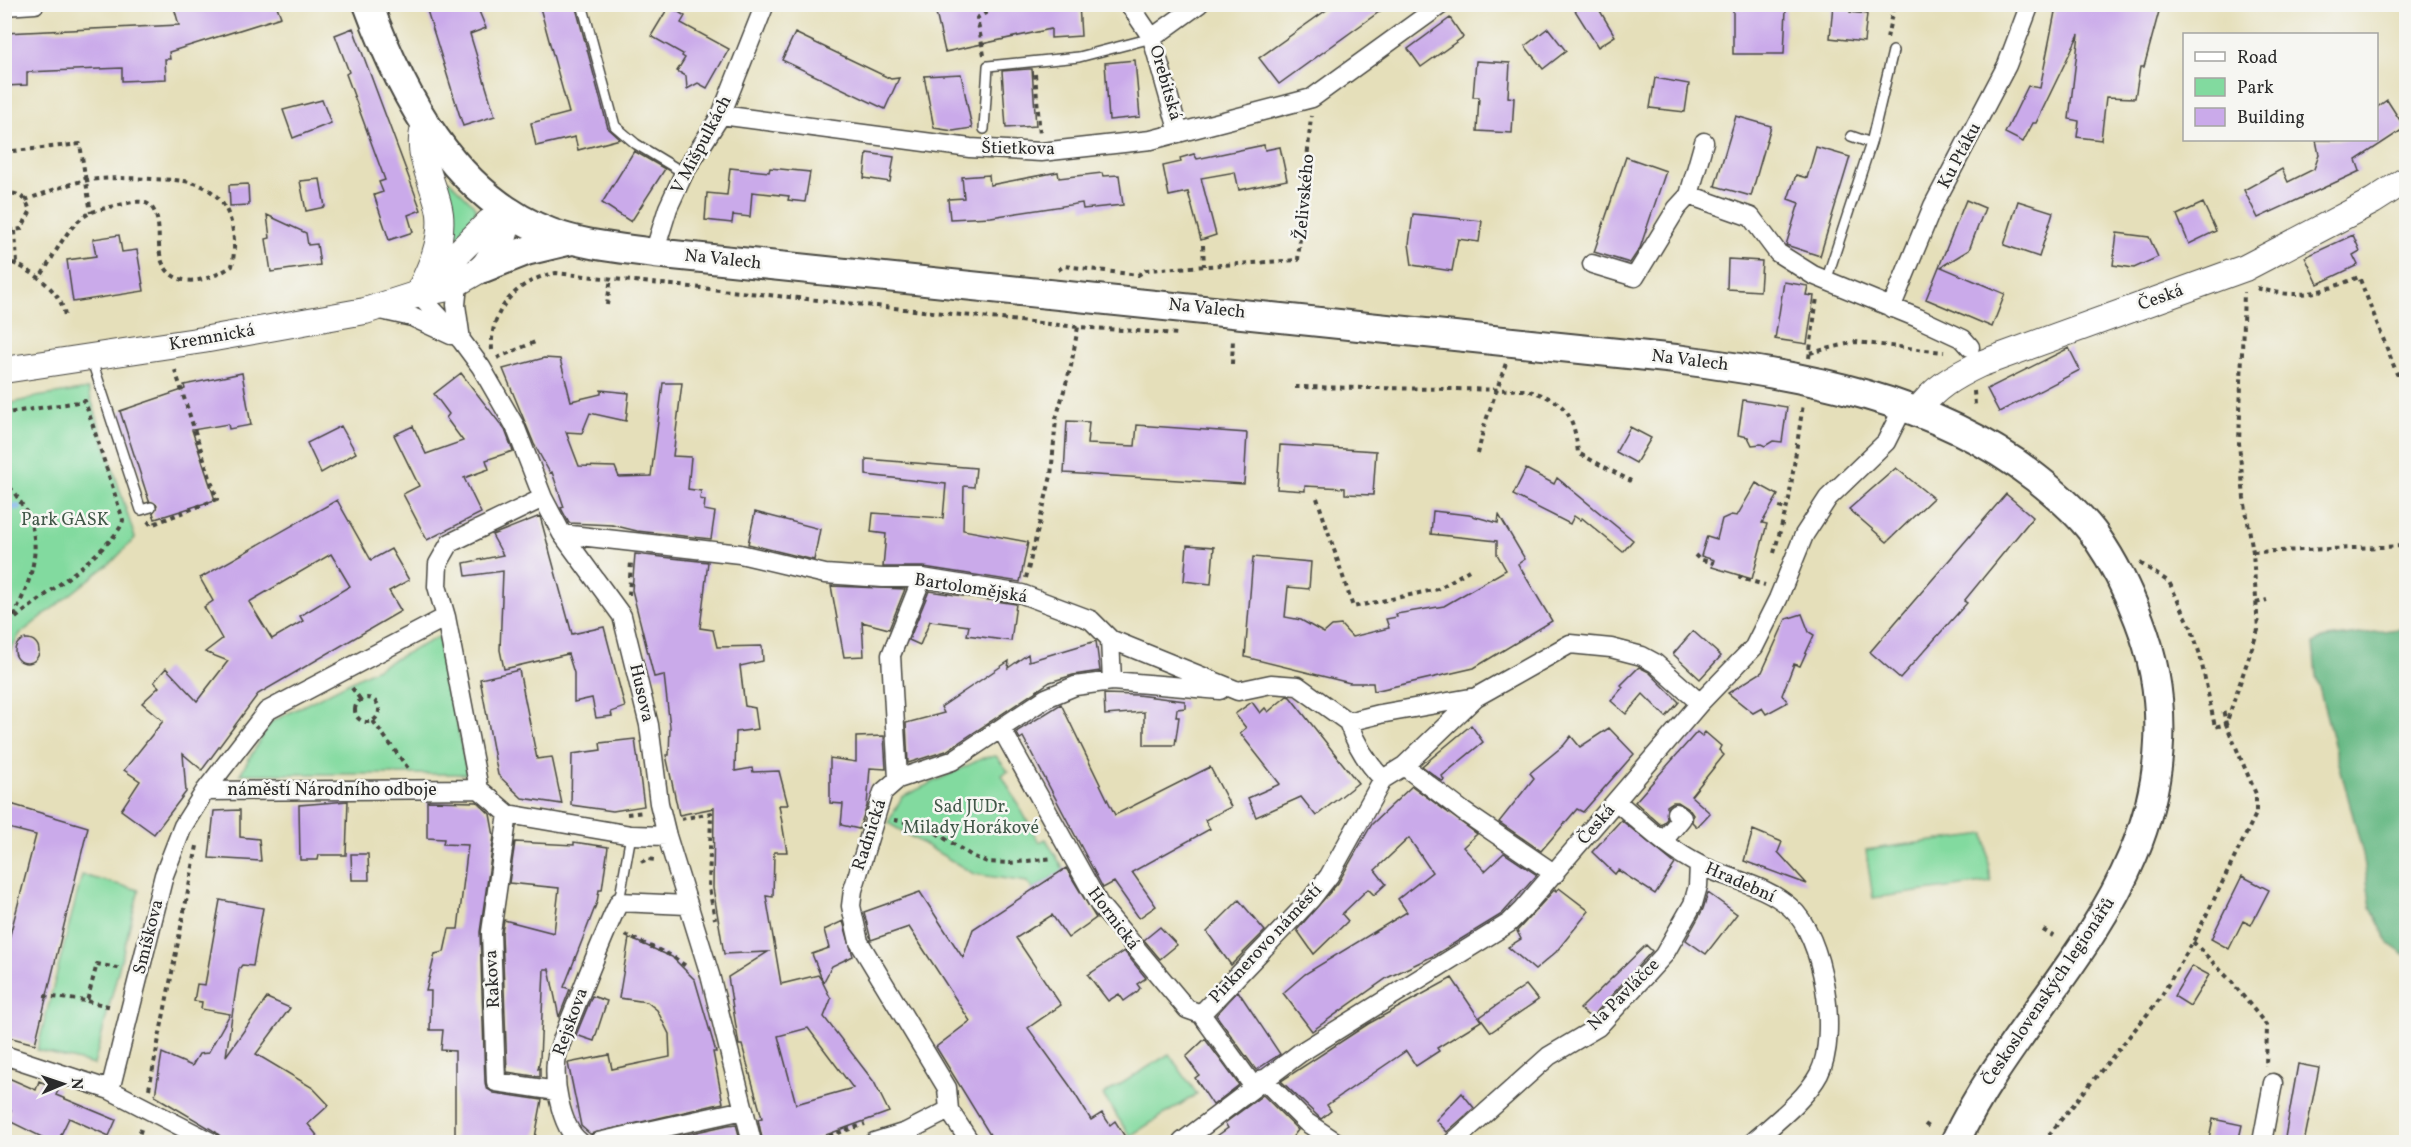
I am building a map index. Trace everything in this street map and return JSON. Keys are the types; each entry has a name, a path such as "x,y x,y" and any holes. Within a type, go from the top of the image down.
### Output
{"main road":[{"name":"Na Valech","path":"368,4 392,60 426,124 466,175 506,208 537,228 573,240 654,253 1676,359 1806,380 1911,409"},
{"path":"483,268 526,251 573,240"},
{"name":"Československých legionářů","path":"1911,409 1985,442 2051,489 2091,530 2115,566 2146,637 2155,671 2160,738 2153,799 2145,826 2118,887 2078,954 1982,1091 1955,1143"}],"street":[{"path":"4,6 34,4"},
{"name":"V Mišpulkách","path":"654,253 664,219 684,173 721,115 765,4"},
{"name":"Orebitská","path":"1129,4 1152,38 1179,133"},
{"path":"1152,38 1199,4"},
{"path":"1312,99 1442,4"},
{"name":"Ku Ptáku","path":"1892,308 1933,206 2007,65 2030,4"},
{"name":"Štietkova","path":"721,115 970,148 1041,152 1151,140 1312,99"},
{"path":"418,294 437,247 440,225 436,198 421,141 426,124"},
{"path":"1592,264 1635,277 1677,208 1689,195 1704,142"},
{"name":"Česká","path":"1182,1143 1258,1083 1373,1006 1509,923 1617,802 1700,703 1754,647 1778,599 1804,535 1828,498 1887,442 1911,409 1931,393 1980,364 2245,268 2364,206 2406,180"},
{"path":"1689,195 1751,217 1778,253 1823,280 1963,339 1970,347"},
{"path":"418,294 489,222 506,208"},
{"path":"483,268 504,236 506,208"},
{"name":"Kremnická","path":"4,370 203,340 375,309 418,294 458,284 483,268"},
{"path":"458,284 456,305 461,340"},
{"name":"Husova","path":"418,294 461,340 481,367 515,426 543,498 562,534 622,616 649,724 662,837 710,975 752,1143"},
{"path":"375,309 412,317 461,340"},
{"path":"543,498 450,543 438,564 437,586 446,617 480,789 508,814 631,835 662,837"},
{"name":"Bartolomějská","path":"562,534 740,554 825,574 922,578 1022,594 1091,620 1110,639 1238,691"},
{"path":"898,779 891,655 922,578"},
{"name":"náměstí Národního odboje","path":"205,791 267,711 446,617"},
{"path":"1110,639 1112,681"},
{"name":"Pirknerovo náměstí","path":"1201,1014 1311,899 1329,876 1383,779 1404,766 1476,697 1570,644 1611,648 1642,656 1655,663 1700,703"},
{"name":"Radnická","path":"970,1143 949,1110 947,1089 859,942 851,906 853,890 883,792 898,779 952,761 1060,692 1112,681 1238,691"},
{"path":"1238,691 1271,684 1298,686 1348,722 1355,743 1368,765 1383,779"},
{"name":"Pirknerovo náměstí","path":"1348,722 1476,697"},
{"name":"Hornická","path":"1001,728 1099,904 1187,1009 1201,1014 1258,1083 1336,1143"},
{"path":"1404,766 1464,812 1554,874"},
{"name":"náměstí Národního odboje","path":"205,791 480,789"},
{"name":"Smíškova","path":"110,1090 164,875 183,826 205,791"},
{"name":"Hradební","path":"1617,802 1663,841 1699,865 1767,891 1791,908 1808,930 1823,975 1827,1033 1825,1059 1818,1076 1790,1109 1753,1143"},
{"path":"1663,841 1682,818 1676,813"},
{"name":"Rakova","path":"508,814 491,932 496,1082 557,1091"},
{"name":"Na Pavláčce","path":"1453,1143 1549,1056 1598,1027 1664,955 1693,904 1698,886 1699,865"},
{"path":"619,902 687,905"},
{"name":"Rejskova","path":"580,1143 573,1137 566,1122 557,1091 558,1053 619,902"},
{"path":"4,1055 110,1090 211,1143"},
{"path":"2262,1143 2273,1083"},
{"path":"598,1143 744,1110"},
{"path":"874,1143 906,1132 949,1110"}],"lane":[{"path":"582,4 615,126 636,144 684,173"},
{"path":"984,129 988,66 1079,57 1152,38"},
{"path":"1823,280 1871,143 1893,51"},
{"path":"1851,136 1871,143"},
{"path":"91,357 141,510 151,507"},
{"path":"619,902 631,835"}],"path":[{"path":"988,66 976,23 977,18 991,10 993,4"},
{"path":"1035,61 1041,152"},
{"name":"Želivského","path":"1053,293 1055,272 1064,266 1138,275 1146,270 1298,260 1302,239 1312,99"},
{"path":"4,152 80,144 91,213"},
{"path":"26,200 86,181 138,178 184,182 202,186 218,197 233,226 235,249 232,266 215,278 192,281 176,276 163,264 157,218 153,208 147,203 137,201 91,213 66,236 40,277"},
{"path":"4,194 15,193 26,200 30,212 26,224 15,231 4,231"},
{"path":"15,231 17,264"},
{"path":"1203,245 1204,266"},
{"path":"4,260 17,264 40,277 65,309 65,317"},
{"name":"Na Valech","path":"498,314 509,297 542,275 556,273 1078,327 1071,366 1056,419 1051,476 1022,594"},
{"path":"2252,287 2283,295 2318,293 2359,277 2397,374 2406,374"},
{"path":"608,305 611,278"},
{"path":"1823,280 1810,352 1825,351 1855,342 1953,354 1970,347"},
{"path":"2226,724 2258,630 2253,552 2244,498 2239,443 2244,287"},
{"path":"1232,364 1233,338"},
{"path":"494,359 536,342"},
{"path":"141,510 151,525 217,500 173,367"},
{"path":"1478,454 1484,426 1506,371"},
{"path":"1773,557 1786,509 1806,380"},
{"path":"1296,387 1526,390 1548,396 1568,411 1576,430 1578,453 1631,481"},
{"path":"4,417 7,413 85,401 123,520 121,531 104,547 4,628"},
{"path":"2403,414 2406,410"},
{"path":"4,480 22,500 34,534 33,572 12,621"},
{"path":"1317,498 1353,607 1438,589 1469,570"},
{"path":"1779,507 1786,509"},
{"path":"2253,552 2406,546"},
{"path":"2253,552 2262,555"},
{"path":"1695,555 1699,559 1713,563"},
{"path":"2115,566 2140,562 2169,582 2191,627 2200,655 2214,728 2226,724"},
{"path":"1741,575 1740,578 1765,585"},
{"path":"1762,596 1768,576"},
{"path":"2256,603 2267,600"},
{"path":"351,686 360,699"},
{"path":"373,698 378,703 378,716 373,721 361,721 357,717 355,711 360,699 373,698"},
{"path":"2043,1143 2159,1000 2193,942 2256,814 2256,794 2226,724 2223,709"},
{"path":"373,721 407,767"},
{"path":"2239,755 2245,753"},
{"path":"2247,775 2253,773"},
{"path":"638,865 648,859 662,865 662,837 648,805 671,800 676,820 711,813 709,888 715,921"},
{"path":"876,814 924,825 972,856 987,862 1010,863 1050,859"},
{"path":"137,1143 146,1108 198,844"},
{"path":"607,928 672,956 692,972"},
{"path":"2043,930 2053,936"},
{"path":"2193,942 2231,981 2267,1026 2266,1073 2273,1083"},
{"path":"87,1001 97,964 123,970"},
{"path":"44,996 87,1001 112,1007"}],"green space":[{"path":"446,180 450,181 473,204 477,215 455,239 453,208 445,184"},
{"name":"Park GASK","path":"88,389 135,538 114,560 20,634 5,660 5,405 36,397"},
{"path":"2406,628 2406,956 2389,944 2371,908 2363,854 2316,676 2313,644 2320,639"},
{"path":"440,636 467,774 240,774 271,722"},
{"name":"Sad JUDr. Milady Horákové","path":"996,756 1008,771 1002,775 1039,842 1046,839 1064,870 1033,890 1027,882 974,874 888,823 902,797 983,758"},
{"path":"1985,834 1991,882 1873,898 1866,850"},
{"path":"82,875 139,890 94,1065 37,1050"},
{"path":"1169,1054 1197,1094 1130,1136 1103,1095"}],"building":[{"path":"173,4 276,4 281,17 169,52 170,59 165,59 166,79 122,81 122,68 27,72 27,85 4,86 4,33 179,25"},
{"path":"425,4 476,4 486,28 470,34 495,116 463,126"},
{"path":"539,4 575,4 608,128 620,139 578,150 575,137 536,146 531,123 569,113"},
{"path":"951,4 1079,4 1081,36 1051,38 1051,29 945,52 936,13 952,9"},
{"path":"1335,4 1390,4 1279,84 1259,58"},
{"path":"1571,4 1596,4 1615,36 1598,47"},
{"path":"1833,4 1851,6 1850,12 1867,14 1864,42 1830,38"},
{"path":"2048,4 2161,4 2144,67 2140,67 2135,98 2106,97 2101,140 2077,137 2079,121 2069,119 2079,34 2036,123 2033,123 2023,142 2005,133 2028,86 2040,88 2055,12 2047,9"},
{"path":"669,6 685,16 681,23 729,49 707,88 698,83 687,89 686,76 677,71 685,58 683,54 651,36"},
{"path":"1733,8 1786,9 1784,54 1733,54"},
{"path":"1450,18 1463,37 1421,67 1408,49"},
{"path":"353,28 421,210 408,215 413,232 389,240 374,195 383,192 379,182 385,180 346,74 349,72 335,35"},
{"path":"1548,28 1566,51 1543,69 1525,46"},
{"path":"795,33 891,79 899,78 885,109 782,60"},
{"path":"1135,60 1140,117 1109,120 1105,63"},
{"path":"1476,61 1510,63 1508,97 1514,98 1512,133 1477,131 1479,97 1473,97"},
{"path":"1032,69 1036,126 1006,128 1002,71"},
{"path":"961,74 972,128 953,131 934,128 924,76"},
{"path":"1655,78 1689,84 1685,112 1650,108"},
{"path":"322,100 331,123 293,138 283,110"},
{"path":"2387,100 2405,128 2356,160 2360,171 2258,218 2244,190 2282,169 2288,182 2314,169 2319,155 2316,141 2378,141 2378,107"},
{"path":"1736,116 1771,126 1751,196 1715,186"},
{"path":"1264,145 1265,150 1280,147 1287,180 1239,190 1235,172 1201,178 1216,235 1201,240 1188,192 1169,196 1163,166 1181,162 1180,158 1194,154 1197,159"},
{"path":"1816,147 1850,157 1820,256 1786,245 1799,203 1788,199 1796,175 1807,178"},
{"path":"634,151 665,169 631,222 602,203"},
{"path":"867,153 894,157 890,182 864,178"},
{"path":"1626,157 1666,171 1640,248 1630,263 1594,252"},
{"path":"730,168 769,172 770,168 810,172 805,202 788,200 789,196 752,192 750,217 733,215 732,223 705,220 707,193 727,195"},
{"path":"1058,172 1059,178 1102,173 1103,176 1119,175 1123,205 1083,209 1082,203 991,217 950,219 948,199 964,198 962,177 989,175 990,185"},
{"path":"320,179 325,207 306,211 300,181"},
{"path":"248,184 249,205 230,206 229,185"},
{"path":"1966,200 1985,208 1969,250 1941,267 2005,294 1992,327 1926,299"},
{"path":"2018,201 2053,212 2039,257 2004,245"},
{"path":"2203,203 2216,231 2189,244 2177,215"},
{"path":"1413,214 1482,221 1479,242 1458,239 1452,271 1412,265 1409,244"},
{"path":"267,215 306,233 308,245 317,244 320,265 271,272 266,239 270,238"},
{"path":"2117,233 2149,237 2158,257 2134,268 2113,265"},
{"path":"119,235 122,252 137,250 144,291 73,302 67,260 96,256 93,239"},
{"path":"2353,235 2360,251 2353,255 2358,265 2318,284 2305,257"},
{"path":"1728,259 1762,261 1760,291 1727,289"},
{"path":"1784,282 1808,286 1806,295 1814,296 1807,344 1775,339"},
{"path":"2069,348 2080,370 1999,412 1987,389"},
{"path":"544,358 560,359 571,401 601,394 601,390 629,393 626,421 590,413 582,433 566,432 579,466 615,467 619,477 651,476 663,383 682,383 673,456 691,457 688,489 701,491 700,499 705,500 704,510 715,512 711,539 637,531 612,525 569,523 561,508 564,507 552,472 550,473 534,444 503,369"},
{"path":"242,373 251,425 229,429 228,424 192,430 215,500 155,519 153,513 157,505 149,501 120,411 185,389 184,385"},
{"path":"461,373 505,430 513,451 486,460 489,469 464,478 481,513 427,540 403,494 419,486 394,435 413,426 426,454 463,441 446,418 449,414 434,394"},
{"path":"1743,400 1787,407 1782,442 1773,441 1765,446 1752,445 1748,437 1738,435"},
{"path":"1067,421 1089,422 1087,444 1135,446 1137,425 1247,433 1244,484 1064,473"},
{"path":"341,426 356,453 321,473 307,443"},
{"path":"1630,427 1651,438 1636,463 1616,452"},
{"path":"1280,445 1376,451 1373,495 1345,494 1345,488 1305,486 1305,491 1277,489"},
{"path":"866,459 976,468 974,487 964,486 963,530 1028,542 1020,582 924,567 883,567 886,534 871,532 873,513 943,518 946,484 866,475"},
{"path":"1896,468 1933,498 1887,542 1849,509"},
{"path":"1526,469 1554,484 1557,478 1633,540 1623,552 1582,518 1580,520 1574,516 1570,524 1513,495"},
{"path":"1756,483 1778,495 1762,523 1767,524 1752,579 1712,567 1714,560 1701,556 1707,536 1717,539 1722,519 1731,515 1737,516"},
{"path":"2006,494 2033,517 1964,601 1967,603 1900,678 1870,652"},
{"path":"337,500 371,560 391,549 409,580 389,591 401,611 258,694 202,770 183,754 186,792 154,834 121,810 140,781 124,770 163,721 142,703 159,687 154,682 166,668 197,701 228,661 205,652 222,639 204,607 213,601 200,578","holes":["331,554 350,586 300,616 303,621 272,639 249,602"]},
{"path":"1433,511 1469,515 1498,523 1499,515 1525,559 1518,564 1552,621 1474,668 1374,691 1373,683 1350,683 1245,657 1253,557 1311,562 1309,589 1288,587 1285,617 1301,620 1324,633 1332,626 1341,625 1352,637 1389,628 1386,619 1397,617 1396,614 1444,606 1506,570 1497,554 1497,541 1431,534"},
{"path":"755,512 820,529 814,560 748,544"},
{"path":"540,516 572,634 604,627 625,707 611,712 612,716 596,718 592,698 574,702 574,673 568,654 504,669 500,650 503,571 466,576 464,563 503,555 492,535"},
{"path":"1187,545 1214,547 1211,584 1184,581"},
{"path":"635,554 708,562 700,628 713,630 717,647 762,646 763,661 740,666 745,706 755,708 758,729 736,732 735,771 752,768 753,772 779,771 788,805 779,805 787,852 774,852 773,897 766,896 781,984 818,975 823,982 812,954 829,948 824,930 843,921 853,956 832,966 823,983 831,999 824,1017 874,1082 889,1112 804,1143 763,1143 758,1119 762,1118 742,1045 739,1045 728,977 768,952 724,954 713,888 714,808 679,815 666,755 669,755 670,727 664,675 654,677 632,590","holes":["808,1028 853,1088 796,1104 778,1036"]},
{"path":"831,586 905,589 889,629 862,622 864,656 844,657"},
{"path":"929,591 1016,604 1011,641 967,635 969,626 930,621 920,645 909,640"},
{"path":"1802,614 1809,632 1814,635 1800,666 1794,664 1782,695 1788,702 1766,714 1762,708 1753,713 1728,693 1762,672 1786,619"},
{"path":"1693,631 1721,656 1700,679 1673,654"},
{"path":"27,639 35,643 39,651 35,659 27,663 19,659 15,651 19,643"},
{"path":"1096,641 1100,671 1073,675 1050,682 946,751 908,763 906,723 944,713 941,707 1009,661 1008,668 1028,654 1029,661"},
{"path":"1639,667 1649,672 1679,702 1666,717 1643,694 1626,714 1611,701 1623,687 1621,685"},
{"path":"519,670 537,759 552,757 562,804 522,798 498,775 480,679"},
{"path":"1104,694 1137,695 1185,701 1185,708 1177,709 1176,717 1179,717 1175,745 1144,745 1144,712 1105,715"},
{"path":"1287,696 1358,783 1316,816 1301,797 1256,817 1248,798 1280,784 1240,733 1246,728 1235,714 1252,702 1260,713 1265,708 1268,712"},
{"path":"1061,704 1115,815 1210,767 1231,807 1205,820 1210,829 1132,872 1156,906 1139,918 1114,882 1103,888 1023,737 1020,739 1016,732"},
{"path":"1471,725 1483,742 1442,776 1444,780 1442,781 1422,766"},
{"path":"1609,728 1634,754 1583,812 1577,809 1541,851 1499,822 1534,778 1530,773 1564,745 1571,736 1580,747"},
{"path":"1697,732 1702,736 1705,732 1721,746 1719,750 1724,755 1691,796 1710,813 1697,827 1692,822 1693,815 1689,809 1678,802 1673,802 1667,806 1667,819 1661,825 1635,802"},
{"path":"884,736 886,769 870,768 867,806 859,829 841,825 843,804 830,803 830,758 856,762 856,737"},
{"path":"635,739 644,806 613,811 571,805 572,754 601,750 600,743"},
{"path":"1412,786 1477,834 1463,847 1485,871 1504,853 1537,875 1502,914 1435,955 1387,978 1312,1031 1283,993 1305,974 1407,912 1398,899 1432,872 1409,838 1375,870 1386,884 1374,895 1368,889 1342,914 1348,921 1314,954 1297,930 1338,883 1372,824"},
{"path":"348,801 346,855 319,855 318,860 300,860 299,805"},
{"path":"427,801 477,802 490,814 494,836 480,932 485,1082 486,1088 494,1093 542,1100 534,1143 455,1142 455,1051 441,1050 443,1030 430,1030 431,991 426,991 435,954 444,952 449,929 458,929 468,845 443,844 444,839 427,838"},
{"path":"4,802 88,827 35,1044 4,1036 4,958 36,835 4,827"},
{"path":"240,810 240,837 259,839 261,861 209,858 214,811"},
{"path":"1621,820 1675,864 1655,894 1618,870 1615,874 1592,852"},
{"path":"1753,830 1782,842 1778,852 1807,884 1744,861"},
{"path":"515,842 574,845 574,842 608,847 602,890 599,890 597,902 564,987 570,989 559,1017 549,969 544,969 538,1069 540,1068 540,1077 507,1072 502,933 504,920 554,933 559,888 509,883"},
{"path":"351,854 368,854 369,880 352,880"},
{"path":"1066,868 1096,918 1068,938 1052,915 1016,938 1061,1005 1028,1028 1070,1086 1091,1120 1102,1113 1110,1125 1115,1121 1129,1143 995,1143 936,1047 970,1021 909,927 871,940 864,912 920,892 963,958 973,929"},
{"path":"2242,876 2269,890 2251,925 2243,921 2229,949 2211,939"},
{"path":"1559,888 1589,911 1556,952 1535,970 1508,947 1521,939 1517,931 1555,889 1556,891"},
{"path":"1708,893 1737,914 1706,954 1686,940 1703,909"},
{"path":"220,900 263,908 253,966 242,965 239,969 226,1056 267,998 290,1008 256,1054 313,1088 329,1105 308,1124 323,1143 227,1143 216,1132 155,1096 162,1053 192,1066 199,1054 208,1053 230,1014 201,1009 202,1002 194,1001 197,984 205,985"},
{"path":"1239,900 1265,931 1231,965 1207,932"},
{"path":"1160,927 1177,945 1160,959 1144,940"},
{"path":"629,938 672,957 695,980 716,1052 713,1052 723,1103 590,1134 581,1126 568,1063 609,1055 612,1069 670,1057 669,1034 657,1010 647,1002 619,998"},
{"path":"1646,945 1652,951 1591,1018 1580,1009"},
{"path":"1124,951 1146,978 1137,984 1140,988 1138,991 1124,1001 1119,994 1108,1001 1088,975"},
{"path":"2192,966 2209,975 2190,1006 2174,996"},
{"path":"1452,978 1481,1021 1437,1048 1439,1051 1416,1066 1406,1051 1327,1105 1331,1111 1321,1119 1281,1081 1368,1024"},
{"path":"1526,985 1538,1000 1491,1032 1480,1017"},
{"path":"1238,991 1280,1054 1256,1070 1216,1015"},
{"path":"592,996 607,1001 594,1041 576,1035"},
{"path":"1205,1039 1239,1085 1213,1105 1195,1078 1199,1075 1186,1057"},
{"path":"2298,1064 2319,1068 2304,1143 2284,1143"},
{"path":"4,1076 36,1090 39,1081 59,1089 56,1095 116,1120 109,1136 69,1118 57,1143 39,1143 42,1137 7,1120 11,1111 4,1108"},
{"path":"1462,1093 1474,1108 1447,1132 1436,1120"},
{"path":"1263,1095 1298,1130 1288,1143 1207,1143 1228,1128 1225,1123"},
{"path":"2213,1119 2242,1125 2238,1143 2208,1143"},
{"path":"736,1124 741,1143 648,1143 728,1125"}],"waterway":[{"path":"4,507 18,507"}]}
